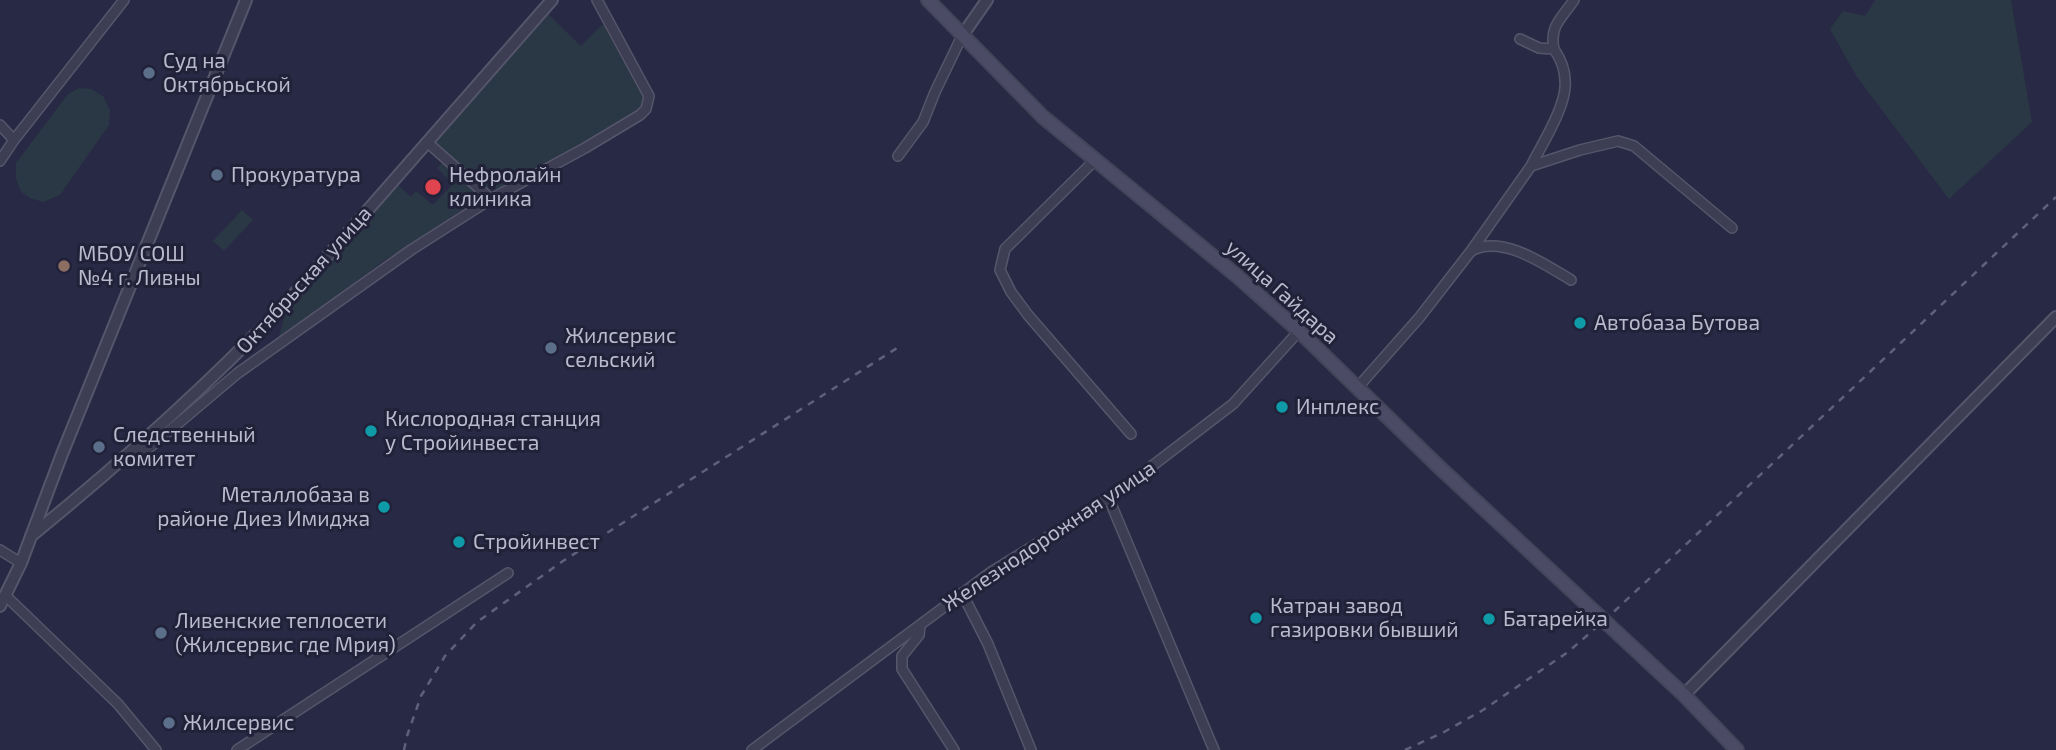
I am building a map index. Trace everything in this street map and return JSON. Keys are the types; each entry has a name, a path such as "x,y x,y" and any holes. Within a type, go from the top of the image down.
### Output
{"main road":[{"name":"улица Гайдара","path":"928,0 1043,117 1237,275 1298,331 1438,466 1684,695 1737,750"}],"street":[{"path":"0,161 124,0"},
{"path":"156,750 118,704 3,601 21,563 246,0"},
{"name":"Октябрьская улица","path":"31,536 133,449 243,349 552,0"},
{"path":"133,449 144,453 238,373 411,250 491,199 640,115 649,102 646,91 597,0"},
{"path":"898,156 923,122 934,92 962,36 987,0"},
{"path":"1358,387 1419,318 1471,251 1531,166 1556,114 1564,90 1564,70 1554,49 1552,37 1553,30 1574,0"},
{"path":"1520,39 1539,48 1554,49"},
{"path":"0,125 15,140"},
{"path":"1531,166 1580,150 1618,141 1626,142 1731,228"},
{"path":"427,142 491,199"},
{"path":"1095,160 1004,249 1000,270 1004,281 1028,315 1131,434"},
{"path":"1471,251 1482,246 1520,252 1571,280"},
{"path":"1684,695 2056,317"},
{"name":"Железнодорожная улица","path":"752,750 991,572 1109,499 1233,404 1298,331"},
{"path":"46,496 49,502 56,505 71,503"},
{"path":"1109,499 1214,750"},
{"path":"0,550 21,563"},
{"path":"237,750 508,573"},
{"path":"962,593 988,644 1031,750"},
{"path":"920,626 919,635 902,656 902,668 954,750"}],"shaded area":[{"path":"1875,0 2011,0 2032,122 1949,199 1857,77 1830,29 1843,11 1865,16"},
{"path":"548,14 581,46 606,21 645,94 642,109 506,187 487,188 437,145 436,140"},
{"path":"79,88 91,89 103,96 110,110 109,125 60,195 43,202 30,198 21,192 16,179 16,163 68,94"},
{"path":"444,161 478,193 477,199 382,262 278,340 285,314 398,185 411,197 416,191 433,205 453,184 437,168"},
{"path":"242,210 253,220 224,251 213,241"}],"railway":[{"path":"1405,750 1483,710 1568,652 2056,197"},
{"path":"404,750 421,696 445,656 477,622 563,561 897,348"}],"place":[{"name":"Суд на Октябрьской","path":"149,73"},
{"name":"Прокуратура","path":"217,175"},
{"name":"Нефролайн клиника","path":"433,187"},
{"name":"МБОУ СОШ №4 г. Ливны","path":"64,266"},
{"name":"Автобаза Бутова","path":"1580,323"},
{"name":"Жилсервис сельский","path":"551,348"},
{"name":"Инплекс","path":"1282,407"},
{"name":"Кислородная станция у Стройинвеста","path":"371,431"},
{"name":"Следственный комитет","path":"99,447"},
{"name":"Металлобаза в районе Диез Имиджа","path":"384,507"},
{"name":"Стройинвест","path":"459,542"},
{"name":"Катран завод газировки бывший","path":"1256,618"},
{"name":"Батарейка","path":"1489,619"},
{"name":"Ливенские теплосети (Жилсервис где Мрия)","path":"161,633"},
{"name":"Жилсервис","path":"169,723"}]}
